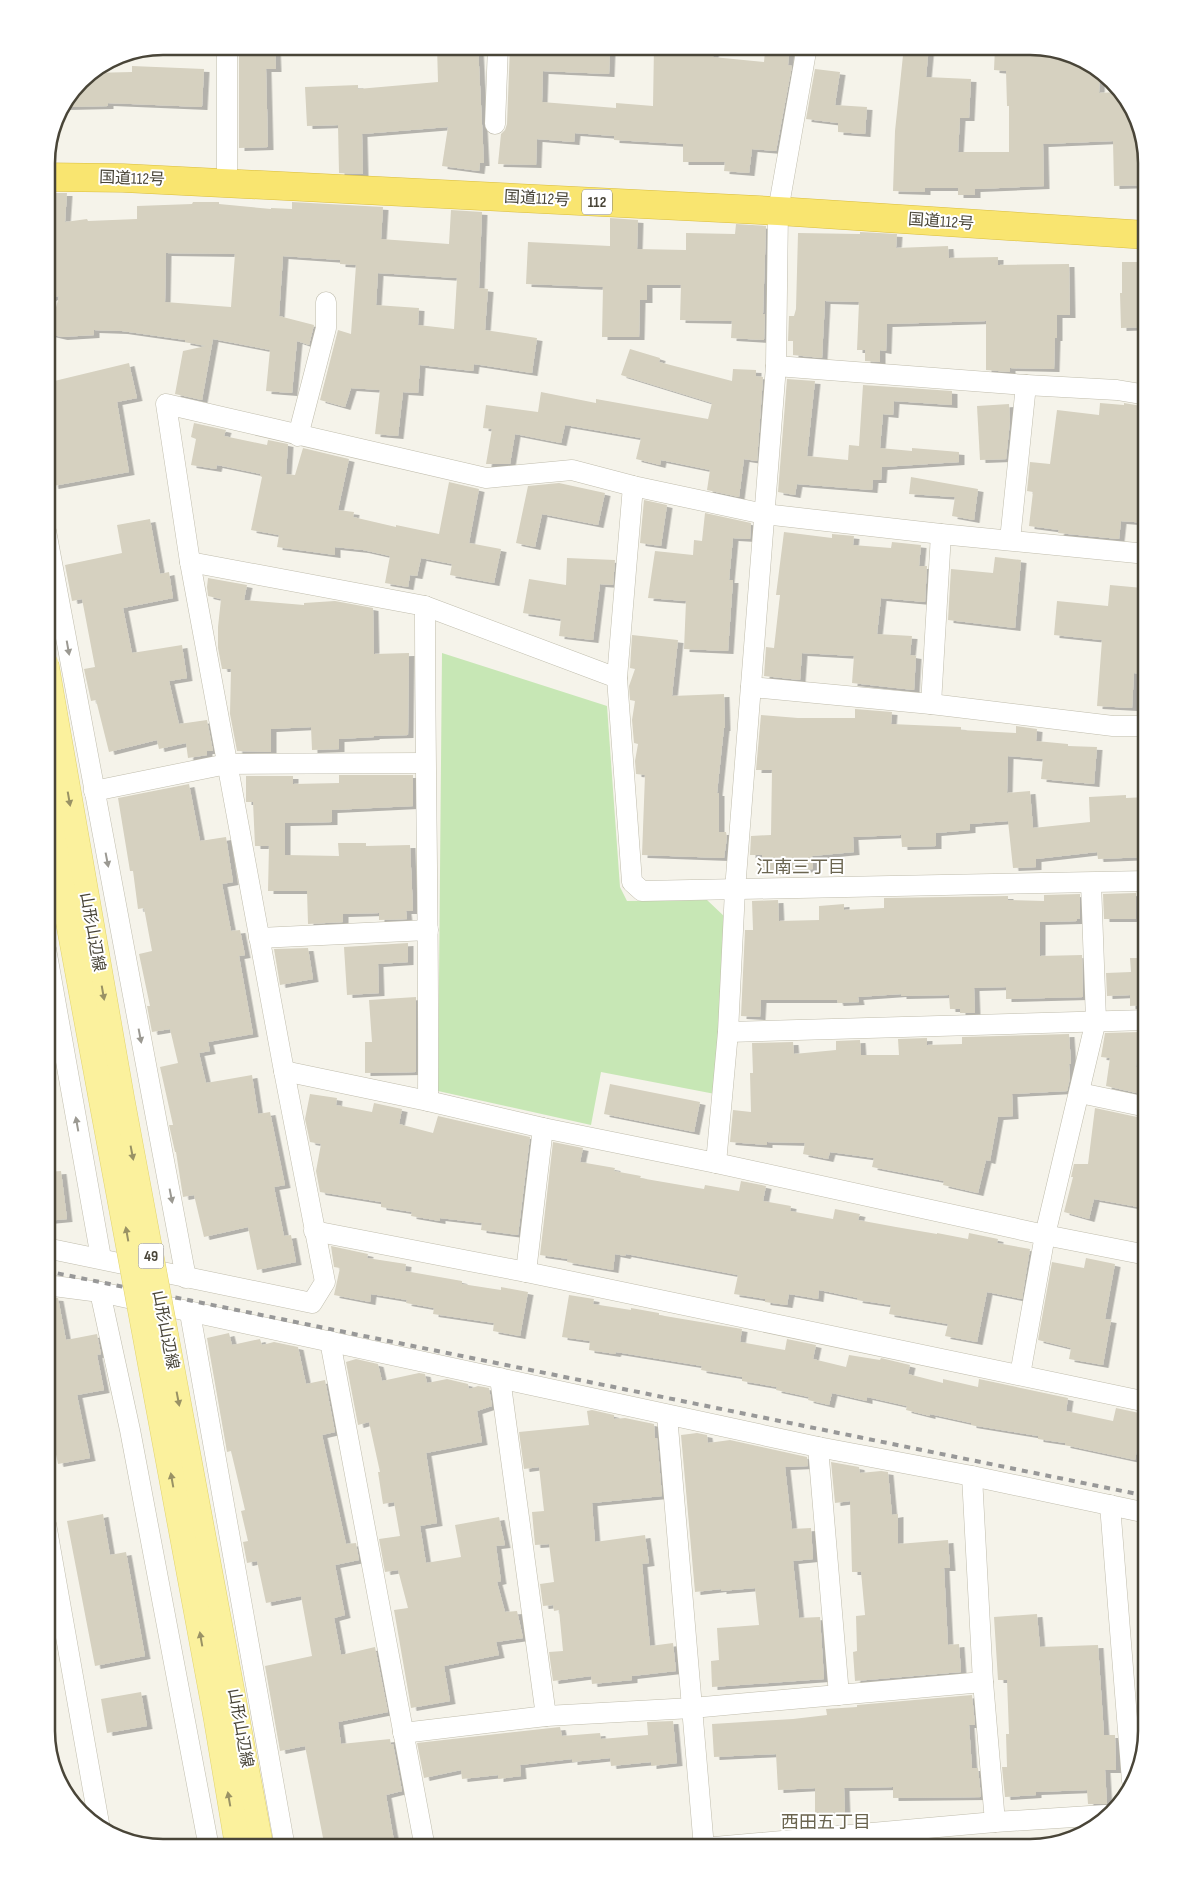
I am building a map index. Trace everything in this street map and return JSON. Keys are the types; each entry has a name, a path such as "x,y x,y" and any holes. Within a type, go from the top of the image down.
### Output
{"highway":[{"name":"国道112号","path":"55,177 123,178 778,211 1138,234"}],"main road":[{"name":"山形山辺線","path":"55,716 122,1100 259,1839"},
{"name":"山形山辺線","path":"55,849 216,1717 236,1839"}],"street":[{"path":"227,55 227,184"},
{"path":"495,124 498,55"},
{"path":"716,1163 728,1032 735,890 776,366 778,211 805,55"},
{"path":"298,436 326,328 326,302"},
{"path":"776,366 1138,393"},
{"path":"1010,540 1026,385"},
{"path":"55,1250 312,1303 325,1282 190,562 166,404 486,478 572,470 633,486 764,514 1138,553"},
{"path":"633,486 617,678 632,882 642,891 1138,881"},
{"path":"931,704 941,534"},
{"path":"190,562 425,606 617,678"},
{"path":"55,580 186,1278"},
{"path":"425,606 428,1101"},
{"path":"751,687 931,704 1112,726 1138,726"},
{"path":"94,791 227,764 425,764"},
{"path":"1020,1376 1045,1234 1096,1020 1091,883"},
{"path":"259,938 428,930"},
{"path":"55,1000 101,1258"},
{"path":"728,1032 1138,1020"},
{"path":"284,1071 428,1101 543,1128 1138,1253"},
{"path":"1080,1093 1138,1104"},
{"path":"526,1272 543,1128"},
{"path":"314,1230 526,1272 1138,1400"},
{"path":"55,1286 100,1292 190,1313 330,1341 818,1447 972,1476 1138,1511"},
{"path":"100,1292 130,1430 207,1839"},
{"path":"190,1313 283,1839"},
{"path":"330,1341 423,1839"},
{"path":"500,1378 546,1716"},
{"path":"667,1415 703,1839"},
{"path":"818,1447 839,1694"},
{"path":"972,1476 983,1682 995,1822"},
{"path":"1110,1504 1131,1769"},
{"path":"55,1592 98,1817"},
{"path":"403,1733 546,1716 692,1708 983,1682"},
{"path":"805,1839 995,1822 1097,1816"}],"green space":[{"path":"442,653 607,706 620,887 627,901 707,900 726,918 715,1094 601,1072 591,1125 438,1091"}],"building":[{"path":"239,55 275,55 276,69 266,69 268,147 239,148"},
{"path":"437,55 478,55 484,163 480,163 479,171 442,166 448,127 362,134 363,174 339,173 338,125 307,126 305,87 358,85 358,89 438,82"},
{"path":"510,55 610,55 609,74 543,71 542,102 616,108 616,103 653,106 654,55 713,55 713,57 764,62 765,55 789,55 788,65 792,66 776,151 752,149 749,173 724,171 725,162 683,162 683,144 614,140 614,136 575,133 574,142 537,139 536,165 498,164 501,134 507,124"},
{"path":"903,55 928,55 926,77 971,79 969,118 960,118 958,152 1009,152 1009,106 1007,106 1006,71 994,70 995,55 1037,55 1051,57 1078,66 1090,73 1100,81 1099,93 1111,92 1120,103 1127,115 1136,142 1138,185 1114,186 1113,141 1043,144 1044,186 975,189 975,195 958,195 958,188 925,188 925,192 893,191 895,131"},
{"path":"132,66 204,69 202,107 108,103 108,106 71,107 77,97 104,73 132,72"},
{"path":"815,69 840,72 835,105 867,107 865,134 838,132 838,123 806,119"},
{"path":"55,193 67,193 65,222 87,219 88,221 137,219 137,206 192,204 193,202 219,202 219,204 271,209 292,209 292,202 383,207 381,239 449,244 451,210 482,212 479,288 488,289 485,330 537,338 532,373 474,364 473,371 420,365 418,393 403,392 398,436 375,434 380,390 351,388 345,407 320,400 338,330 351,334 356,265 340,264 340,260 283,256 279,316 314,325 309,345 297,341 292,393 266,391 270,350 213,339 202,400 175,394 183,351 206,346 185,342 185,340 122,331 94,330 94,335 62,337 55,335 55,311 59,296 55,297","holes":["166,253 235,254 231,307 165,302","378,273 457,278 454,329 418,325 419,308 376,305"]},
{"path":"610,218 638,220 637,249 686,250 686,233 735,234 736,224 766,226 764,340 731,338 732,321 680,320 681,285 647,285 647,300 640,300 639,337 602,337 603,287 526,284 528,242 610,246"},
{"path":"860,232 897,234 896,248 948,246 949,258 998,257 998,265 1069,264 1070,315 1057,315 1054,369 1010,368 1010,372 986,370 986,321 887,324 886,351 880,350 880,362 865,361 865,350 857,350 859,302 825,301 822,358 793,355 793,341 788,341 789,316 794,316 796,309 798,233 860,234"},
{"path":"1122,262 1138,262 1138,327 1121,328 1120,293 1122,293"},
{"path":"630,349 660,358 659,362 732,381 733,369 756,370 756,376 763,377 757,461 744,459 739,497 707,490 710,470 661,460 660,465 636,459 641,438 565,425 561,443 515,434 510,464 486,464 492,429 483,428 486,405 538,412 541,392 596,403 596,399 708,419 712,403 621,375"},
{"path":"129,363 137,398 117,402 129,472 55,486 55,381"},
{"path":"787,379 815,381 807,456 848,460 849,445 859,446 863,385 952,391 952,405 894,401 893,415 883,414 880,448 912,451 912,448 959,452 959,462 882,467 881,480 873,480 872,490 797,484 795,495 778,492"},
{"path":"1100,403 1124,405 1124,403 1138,405 1138,522 1121,521 1119,539 1058,533 1059,530 1029,526 1033,492 1027,491 1030,462 1050,464 1057,410 1099,415"},
{"path":"1009,404 1010,421 1006,459 980,460 977,406"},
{"path":"194,423 226,430 224,436 267,445 268,440 288,444 286,474 295,475 303,448 349,459 338,510 354,512 353,517 396,527 396,525 439,534 449,482 479,489 469,543 501,549 494,583 450,575 452,564 421,558 417,576 410,575 408,587 385,583 390,556 363,550 335,547 335,555 277,547 279,535 251,530 262,477 260,476 261,474 217,465 216,469 191,465 196,439 191,437"},
{"path":"911,477 978,489 974,520 952,516 955,497 909,494"},
{"path":"559,483 605,493 598,525 542,514 535,547 516,543 528,486"},
{"path":"644,500 667,505 661,546 640,543"},
{"path":"705,513 751,523 750,539 733,538 729,580 733,580 728,651 684,649 686,601 648,598 655,551 693,555 694,540 702,541"},
{"path":"150,519 160,574 169,572 173,598 123,608 132,653 182,645 187,678 169,681 179,724 207,720 213,751 207,751 207,755 188,758 186,743 159,749 157,740 109,752 96,700 91,701 84,669 95,667 82,599 72,601 65,565 122,553 117,525"},
{"path":"784,532 832,538 832,534 854,536 853,545 891,548 892,542 921,545 919,566 927,566 925,602 881,598 877,634 912,636 910,655 916,656 914,690 852,683 854,656 802,653 800,680 764,676 766,647 774,648 780,595 776,595"},
{"path":"995,557 1021,560 1015,628 948,620 951,569 993,573"},
{"path":"567,558 615,560 613,585 600,584 593,640 559,636 561,619 523,613 529,579 566,585"},
{"path":"208,578 247,585 244,600 304,605 304,603 335,601 373,608 374,654 409,653 408,735 339,739 339,749 312,750 311,727 271,729 271,752 237,751 230,714 231,669 222,669 218,648 221,599 208,596"},
{"path":"1110,585 1138,588 1138,673 1134,673 1132,708 1097,706 1102,640 1054,635 1057,601 1108,606"},
{"path":"632,635 678,640 672,696 724,694 725,728 717,793 719,793 719,832 726,832 727,837 724,858 642,855 645,775 636,774 635,761 638,744 634,743 632,720 635,701 630,700 629,686 635,669 630,668"},
{"path":"855,709 892,712 891,724 961,727 961,730 1016,733 1016,726 1037,729 1036,741 1068,744 1068,746 1097,747 1094,784 1041,779 1043,759 1008,756 1007,793 1030,791 1033,828 1090,822 1089,797 1126,795 1126,798 1138,797 1138,857 1098,859 1097,852 1036,859 1036,867 1013,868 1008,821 970,824 970,830 936,833 936,846 902,847 901,835 853,837 854,852 812,856 813,869 763,872 762,855 750,855 751,836 771,835 772,770 756,770 761,715 798,718 855,718"},
{"path":"339,775 413,775 413,806 332,810 332,822 285,823 285,855 339,856 338,843 366,843 366,846 410,845 413,911 406,911 407,919 379,920 379,913 343,914 343,922 308,924 307,891 268,891 269,846 255,846 253,802 246,802 246,776 293,776 293,784 339,783"},
{"path":"189,784 200,841 226,837 233,882 222,884 231,931 240,930 245,955 239,956 253,1034 208,1042 210,1051 199,1053 206,1083 252,1075 258,1114 270,1112 285,1185 274,1187 284,1236 291,1235 296,1262 257,1270 248,1227 204,1237 194,1195 183,1197 176,1152 169,1125 173,1125 160,1067 178,1063 170,1029 152,1032 147,1006 150,1006 139,954 152,951 144,908 138,909 133,871 130,871 118,798"},
{"path":"1136,893 1136,919 1104,919 1103,894"},
{"path":"1080,894 1080,919 1077,919 1077,921 1040,922 1040,956 1082,955 1083,997 1006,999 1006,987 974,988 975,1013 960,1013 960,1009 950,1009 949,995 901,996 901,994 858,997 859,1002 838,1003 837,1000 761,1000 760,1017 741,1016 745,930 753,930 752,901 778,900 779,921 819,920 819,906 844,904 844,910 884,908 884,898 1008,896 1008,900 1044,901 1044,895"},
{"path":"408,943 408,962 378,964 379,993 347,995 344,947"},
{"path":"308,948 313,979 280,985 274,949"},
{"path":"1130,958 1138,958 1138,1006 1130,1006 1130,995 1107,996 1106,973 1131,972"},
{"path":"416,997 416,1072 365,1073 365,1042 372,1042 369,1000"},
{"path":"1138,1032 1136,1067 1138,1067 1138,1093 1106,1086 1110,1058 1101,1057 1105,1033"},
{"path":"1069,1034 1071,1064 1069,1064 1070,1078 1067,1091 1012,1094 1013,1116 998,1117 990,1161 986,1160 978,1193 943,1185 944,1181 872,1167 874,1158 830,1152 828,1159 803,1154 805,1143 767,1142 767,1145 730,1142 733,1110 751,1112 750,1073 753,1073 752,1043 793,1042 794,1054 836,1050 836,1041 860,1040 861,1055 899,1055 898,1039 927,1038 927,1045 962,1044 962,1037"},
{"path":"610,1084 700,1102 694,1132 604,1114"},
{"path":"310,1094 337,1098 336,1105 372,1112 374,1103 402,1109 399,1124 433,1133 438,1116 530,1137 518,1235 481,1230 482,1223 440,1218 440,1221 411,1216 412,1212 381,1207 381,1202 320,1192 316,1171 321,1144 310,1142 305,1119"},
{"path":"1095,1108 1137,1117 1138,1207 1094,1199 1089,1219 1064,1212 1073,1177 1071,1177 1074,1164 1088,1164"},
{"path":"553,1142 583,1148 580,1162 615,1168 614,1171 641,1176 640,1178 704,1189 705,1185 739,1191 741,1181 766,1186 763,1201 791,1206 790,1211 833,1219 835,1209 860,1214 858,1220 968,1239 969,1233 998,1239 997,1243 1030,1249 1022,1299 987,1292 977,1342 945,1336 948,1324 889,1314 891,1305 857,1300 858,1298 819,1290 818,1299 789,1294 787,1305 765,1302 765,1299 734,1294 738,1275 626,1254 625,1256 615,1254 613,1270 567,1262 568,1259 540,1255"},
{"path":"55,1171 61,1171 67,1219 55,1220"},
{"path":"331,1246 368,1254 367,1258 406,1264 405,1271 462,1281 462,1284 501,1290 501,1287 528,1292 520,1336 493,1331 494,1323 433,1314 434,1308 406,1303 407,1300 371,1294 370,1302 334,1295 340,1268 334,1267"},
{"path":"1086,1258 1115,1264 1105,1319 1111,1320 1103,1365 1069,1359 1071,1348 1038,1340 1052,1262 1084,1268"},
{"path":"569,1295 594,1299 593,1304 631,1310 631,1308 659,1313 659,1315 742,1329 740,1342 785,1350 787,1339 816,1345 813,1359 846,1367 849,1355 880,1360 881,1358 910,1365 908,1374 943,1383 943,1379 978,1387 979,1379 1068,1398 1066,1411 1113,1421 1116,1408 1138,1413 1138,1445 1135,1460 1065,1445 1065,1443 1038,1439 1038,1436 971,1425 971,1423 930,1414 930,1416 906,1410 907,1406 867,1397 867,1401 832,1393 829,1405 808,1400 809,1397 776,1390 777,1387 742,1381 742,1377 701,1370 702,1366 616,1352 615,1354 589,1350 590,1341 562,1337"},
{"path":"55,1298 58,1298 66,1340 97,1334 101,1354 97,1355 104,1390 77,1395 90,1458 58,1464 55,1450"},
{"path":"229,1333 232,1345 260,1339 262,1345 274,1342 298,1347 306,1384 325,1380 335,1432 322,1435 346,1544 356,1543 359,1560 335,1565 345,1615 334,1618 341,1655 375,1647 388,1712 338,1722 341,1744 390,1739 391,1745 393,1744 402,1791 386,1795 394,1839 323,1839 305,1746 280,1751 265,1666 312,1656 301,1596 266,1603 257,1561 247,1563 243,1542 248,1541 241,1511 245,1510 231,1451 227,1452 207,1338"},
{"path":"356,1359 378,1364 382,1381 419,1373 425,1374 427,1383 447,1379 468,1384 469,1389 478,1386 489,1388 492,1406 477,1411 482,1442 426,1453 437,1523 420,1526 426,1563 461,1557 455,1525 499,1517 505,1545 496,1546 501,1581 497,1582 505,1612 517,1611 523,1638 496,1642 499,1655 444,1666 450,1701 411,1708 394,1610 408,1608 398,1570 385,1572 379,1539 400,1536 394,1502 383,1504 378,1472 380,1472 369,1422 358,1425 346,1362"},
{"path":"592,1410 614,1415 614,1419 625,1418 654,1424 662,1496 592,1503 595,1542 645,1535 649,1563 642,1564 650,1646 673,1643 676,1671 632,1676 632,1680 592,1684 591,1676 553,1681 549,1652 563,1651 559,1610 554,1611 553,1605 543,1606 540,1584 554,1582 549,1544 535,1545 532,1512 544,1511 539,1467 524,1469 519,1432 589,1425 587,1411"},
{"path":"697,1433 707,1435 708,1443 730,1440 807,1457 808,1466 785,1467 792,1529 811,1528 813,1559 793,1561 799,1618 820,1617 824,1679 712,1687 711,1661 719,1660 717,1628 759,1625 755,1588 695,1592 681,1435"},
{"path":"831,1462 859,1467 860,1473 888,1472 892,1515 898,1514 898,1544 948,1540 950,1568 944,1568 948,1645 959,1644 961,1672 855,1681 853,1652 857,1651 856,1616 865,1615 861,1572 852,1572 850,1501 835,1503"},
{"path":"103,1514 110,1555 126,1552 145,1656 95,1666 67,1521"},
{"path":"1037,1614 1040,1647 1098,1645 1104,1735 1115,1735 1116,1770 1105,1770 1107,1804 1088,1804 1087,1790 1036,1792 1036,1795 1005,1797 1002,1767 1007,1767 1006,1734 1009,1734 1007,1680 998,1680 994,1617"},
{"path":"141,1692 147,1726 107,1733 101,1699"},
{"path":"972,1695 975,1725 969,1725 972,1768 978,1768 981,1797 893,1798 893,1787 844,1788 845,1813 815,1813 815,1788 778,1790 776,1754 714,1757 712,1724 793,1719 827,1715 826,1709"},
{"path":"673,1721 677,1763 651,1766 651,1762 611,1766 610,1758 572,1762 572,1759 520,1765 521,1776 498,1779 498,1775 462,1779 461,1770 424,1778 417,1743 560,1727 562,1736 600,1733 601,1739 648,1735 647,1722"}],"railway":[{"path":"55,1273 1138,1494"}],"district":[{"name":"江南三丁目","path":"801,867"},
{"name":"西田五丁目","path":"826,1822"}]}
